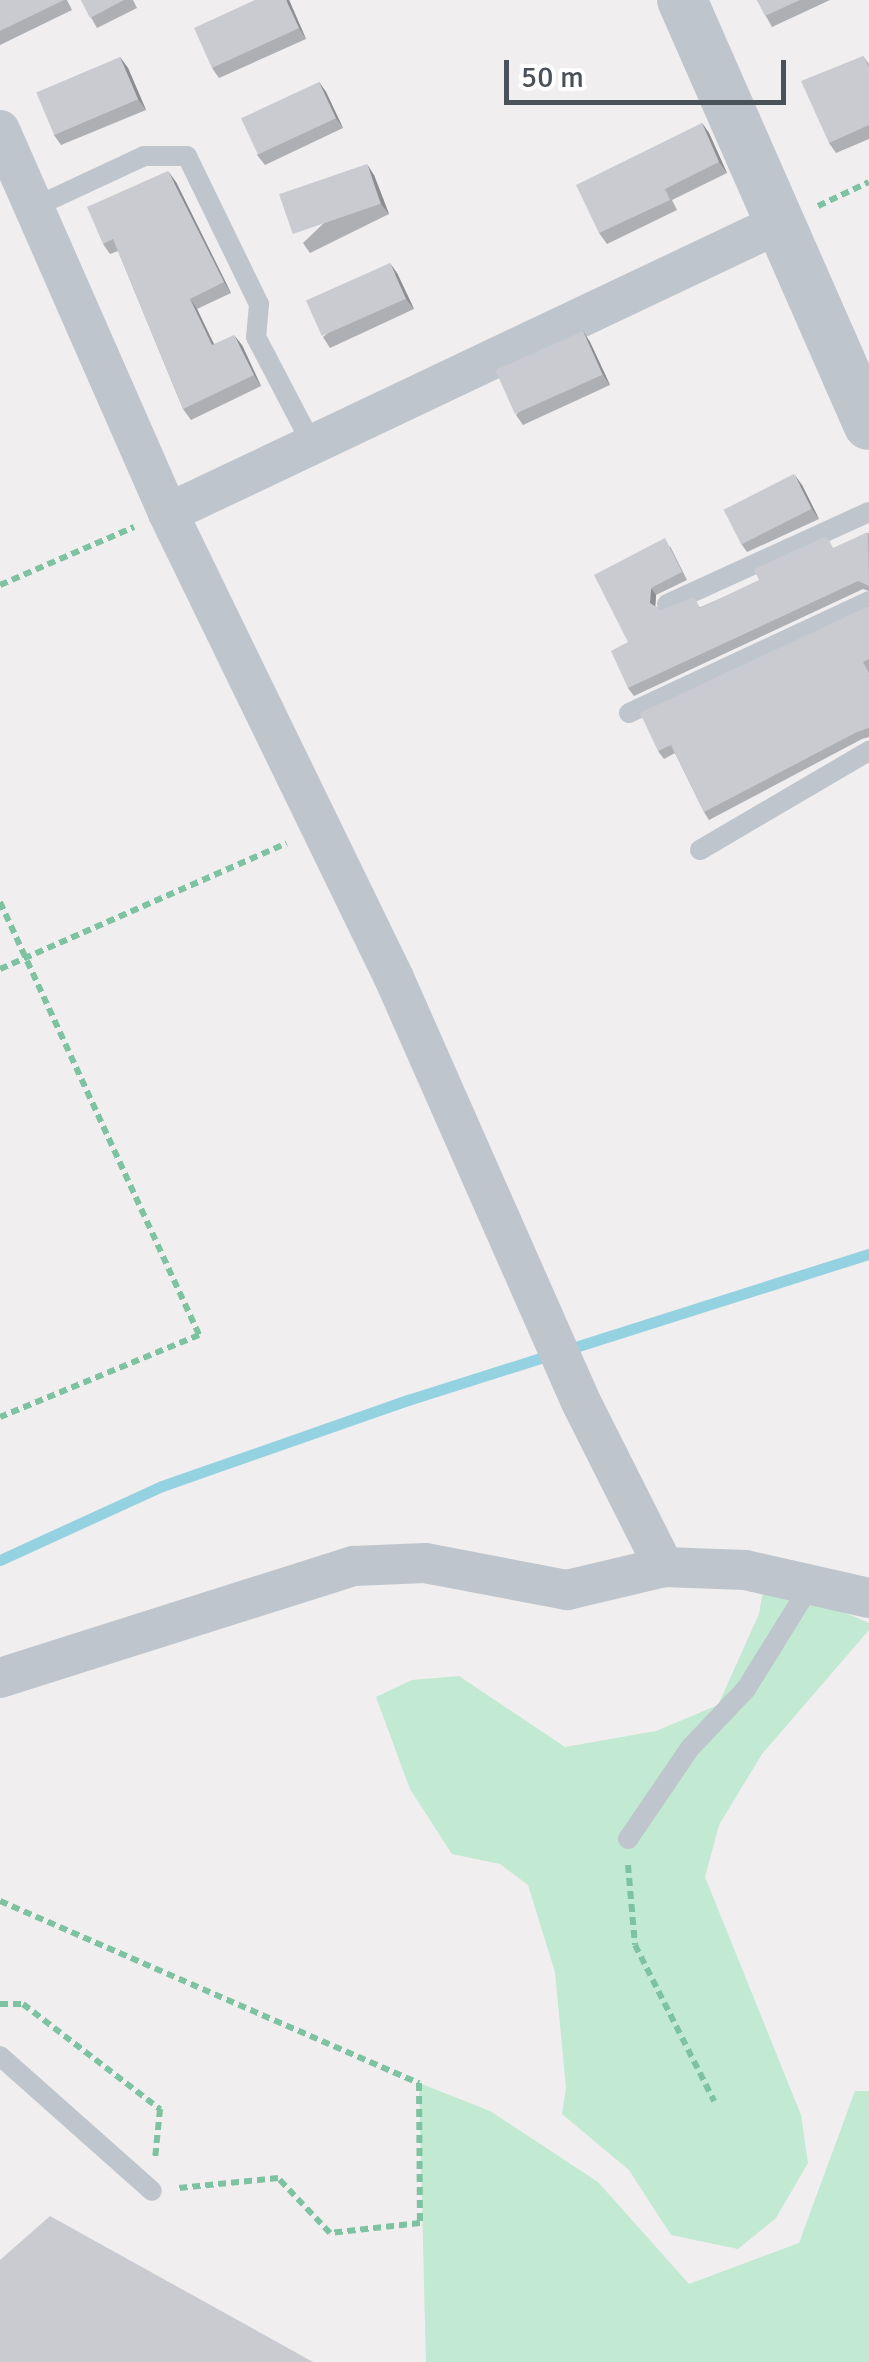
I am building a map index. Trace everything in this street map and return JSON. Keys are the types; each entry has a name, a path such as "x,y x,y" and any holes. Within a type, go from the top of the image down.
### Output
{"street":[{"path":"682,0 869,425"},
{"path":"0,130 37,206 168,513 322,828 580,1402 664,1567"},
{"path":"168,513 780,223"},
{"path":"0,1678 354,1566 425,1563 567,1590 664,1567 745,1570 869,1598"}],"lane":[{"path":"37,206 144,156 187,156 259,304 256,337 312,446"},
{"path":"667,604 869,512"},
{"path":"629,713 869,600"},
{"path":"700,850 869,751"},
{"path":"628,1839 690,1748 746,1689 810,1584"},
{"path":"0,2056 152,2191"}],"path":[{"path":"780,223 869,182"},
{"path":"0,585 168,513"},
{"path":"0,969 322,828"},
{"path":"0,902 198,1335 0,1418"},
{"path":"628,1839 635,1945 714,2101"},
{"path":"0,1901 419,2083 420,2223 330,2232 278,2178 152,2191 160,2108 23,2004 0,2004"}],"green space":[{"path":"765,1579 869,1623 869,1630 762,1754 719,1825 705,1877 801,2115 808,2163 776,2218 738,2249 671,2235 629,2170 562,2114 566,2088 555,1972 528,1885 500,1864 452,1854 410,1789 376,1697 412,1680 459,1676 565,1747 656,1731 718,1705 759,1614"},
{"path":"419,2083 490,2111 598,2182 689,2284 799,2243 855,2091 869,2091 869,2362 426,2362"}],"building":[{"path":"0,0 64,0 0,31"},
{"path":"81,0 124,0 90,18"},
{"path":"255,0 286,0 299,28 212,68 194,28"},
{"path":"757,0 800,0 765,16"},
{"path":"863,56 869,67 869,125 829,143 801,81"},
{"path":"120,57 138,99 54,135 36,93"},
{"path":"319,82 336,118 258,155 241,118"},
{"path":"702,123 719,162 665,189 670,200 599,233 576,185"},
{"path":"367,164 381,204 293,234 279,194"},
{"path":"168,171 224,282 190,299 212,345 234,335 254,375 183,409 113,239 103,244 87,207"},
{"path":"390,263 406,299 322,336 306,300"},
{"path":"583,331 603,375 515,414 495,370"},
{"path":"794,474 812,509 741,545 724,510"},
{"path":"868,532 869,586 858,581 628,688 611,651 628,642 594,575 665,538 682,572 651,588 650,603 661,610 694,597 700,608 759,580 754,569 827,536 833,548"},
{"path":"869,606 869,659 863,662 869,673 869,728 704,812 671,745 658,751 640,713"},
{"path":"50,2216 313,2362 0,2362 0,2260"}],"waterway":[{"path":"0,1560 162,1486 408,1400 869,1254"}]}
